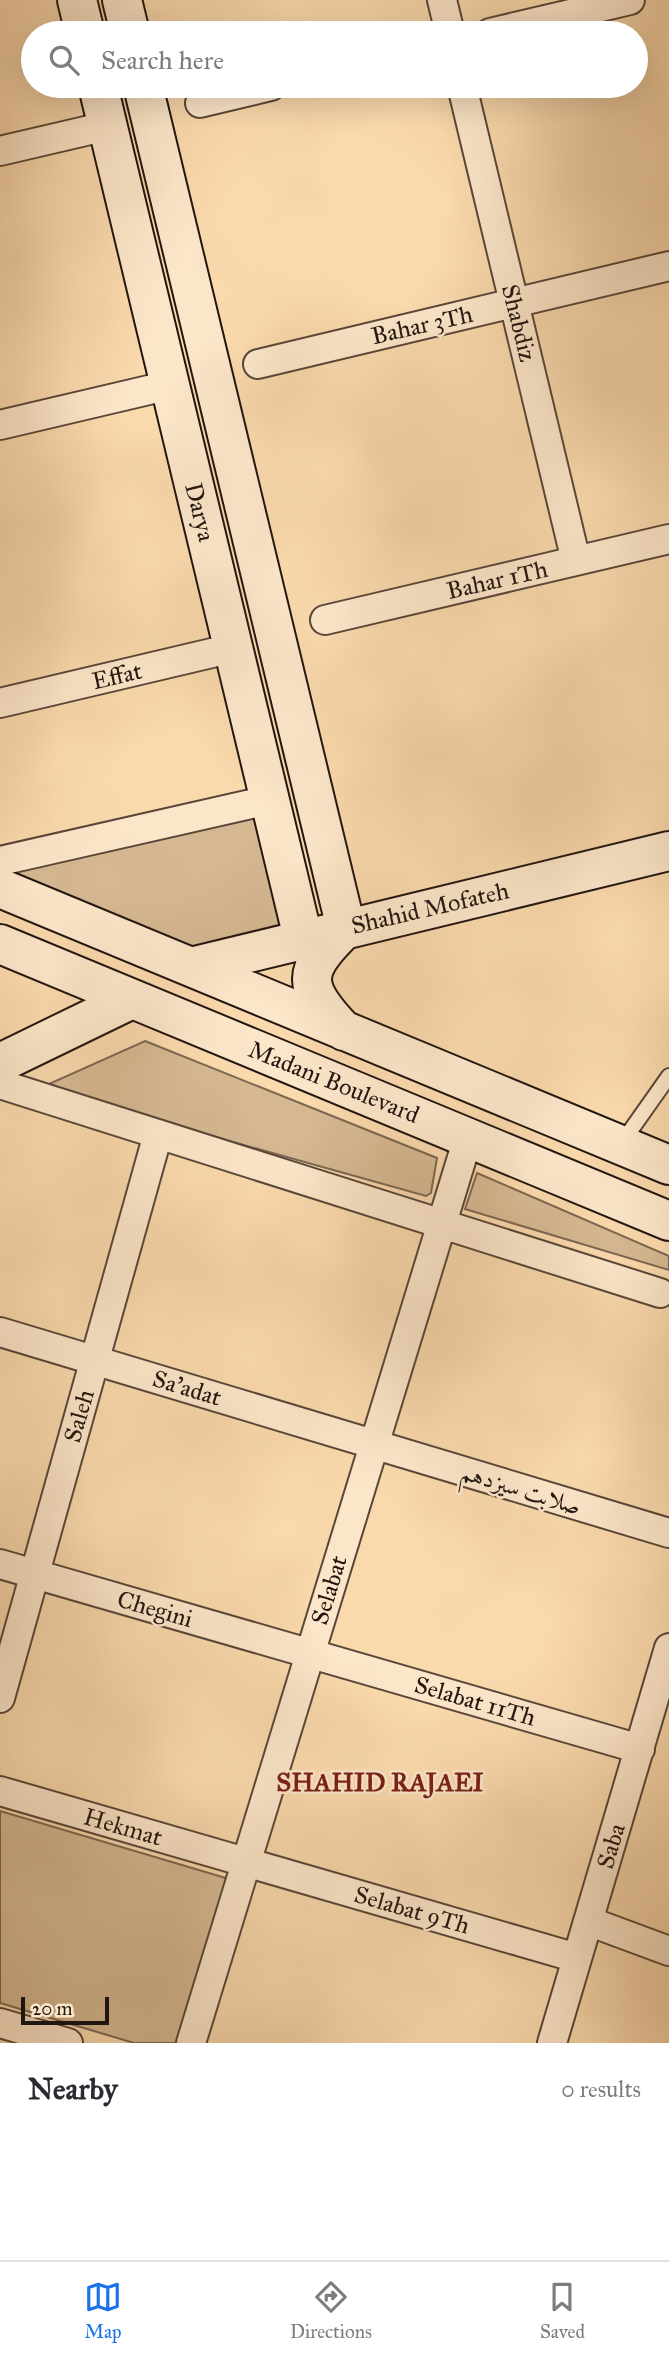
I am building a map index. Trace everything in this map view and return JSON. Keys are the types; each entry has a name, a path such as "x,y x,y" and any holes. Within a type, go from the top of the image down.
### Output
{"street":[{"path":"77,0 82,21"},
{"path":"122,0 127,21"},
{"path":"442,0 447,21"},
{"path":"541,21 630,0"},
{"name":"Darya","path":"101,98 303,938"},
{"name":"Darya","path":"146,98 346,928"},
{"path":"200,103 221,98"},
{"name":"Shabdiz","path":"465,98 576,561"},
{"path":"0,151 107,126"},
{"name":"Bahar 3Th","path":"258,364 669,266"},
{"path":"0,425 213,375"},
{"name":"Bahar 1Th","path":"325,620 669,539"},
{"name":"Effat","path":"0,703 233,648"},
{"path":"0,861 270,800"},
{"name":"Shahid Mofateh","path":"191,967 669,851"},
{"name":"Madani Boulevard","path":"0,888 669,1165"},
{"path":"346,928 318,958 311,974 313,991 320,1006 358,1036 352,1090"},
{"name":"Madani Boulevard","path":"0,944 669,1221"},
{"path":"0,1063 132,999"},
{"path":"0,1084 660,1293"},
{"name":"Saleh","path":"0,1698 158,1134"},
{"name":"Selabat","path":"191,2043 468,1138"},
{"name":"Sa'adat","path":"0,1332 374,1444"},
{"name":"صلابت سیزدهم","path":"374,1444 669,1533"},
{"name":"Chegini","path":"0,1564 310,1654"},
{"name":"Saba","path":"552,2043 640,1749 664,1687 669,1648"},
{"name":"Selabat 11Th","path":"310,1654 640,1749"},
{"name":"Hekmat","path":"0,1791 246,1862"},
{"name":"Selabat 9Th","path":"246,1862 577,1958"},
{"path":"588,1922 669,1951"},
{"path":"0,2023 68,2043"}],"lane":[{"path":"621,1145 669,1076"}],"shaded area":[{"path":"269,800 303,938 191,967 0,888 0,861"},
{"path":"145,1041 437,1158 431,1193 426,1196 40,1088"},
{"path":"477,1173 669,1256 669,1270 465,1209"},
{"path":"0,1811 229,1879 183,2043 134,2043 0,2003"}],"district":[{"name":"SHAHID RAJAEI","path":"380,1782"}]}
